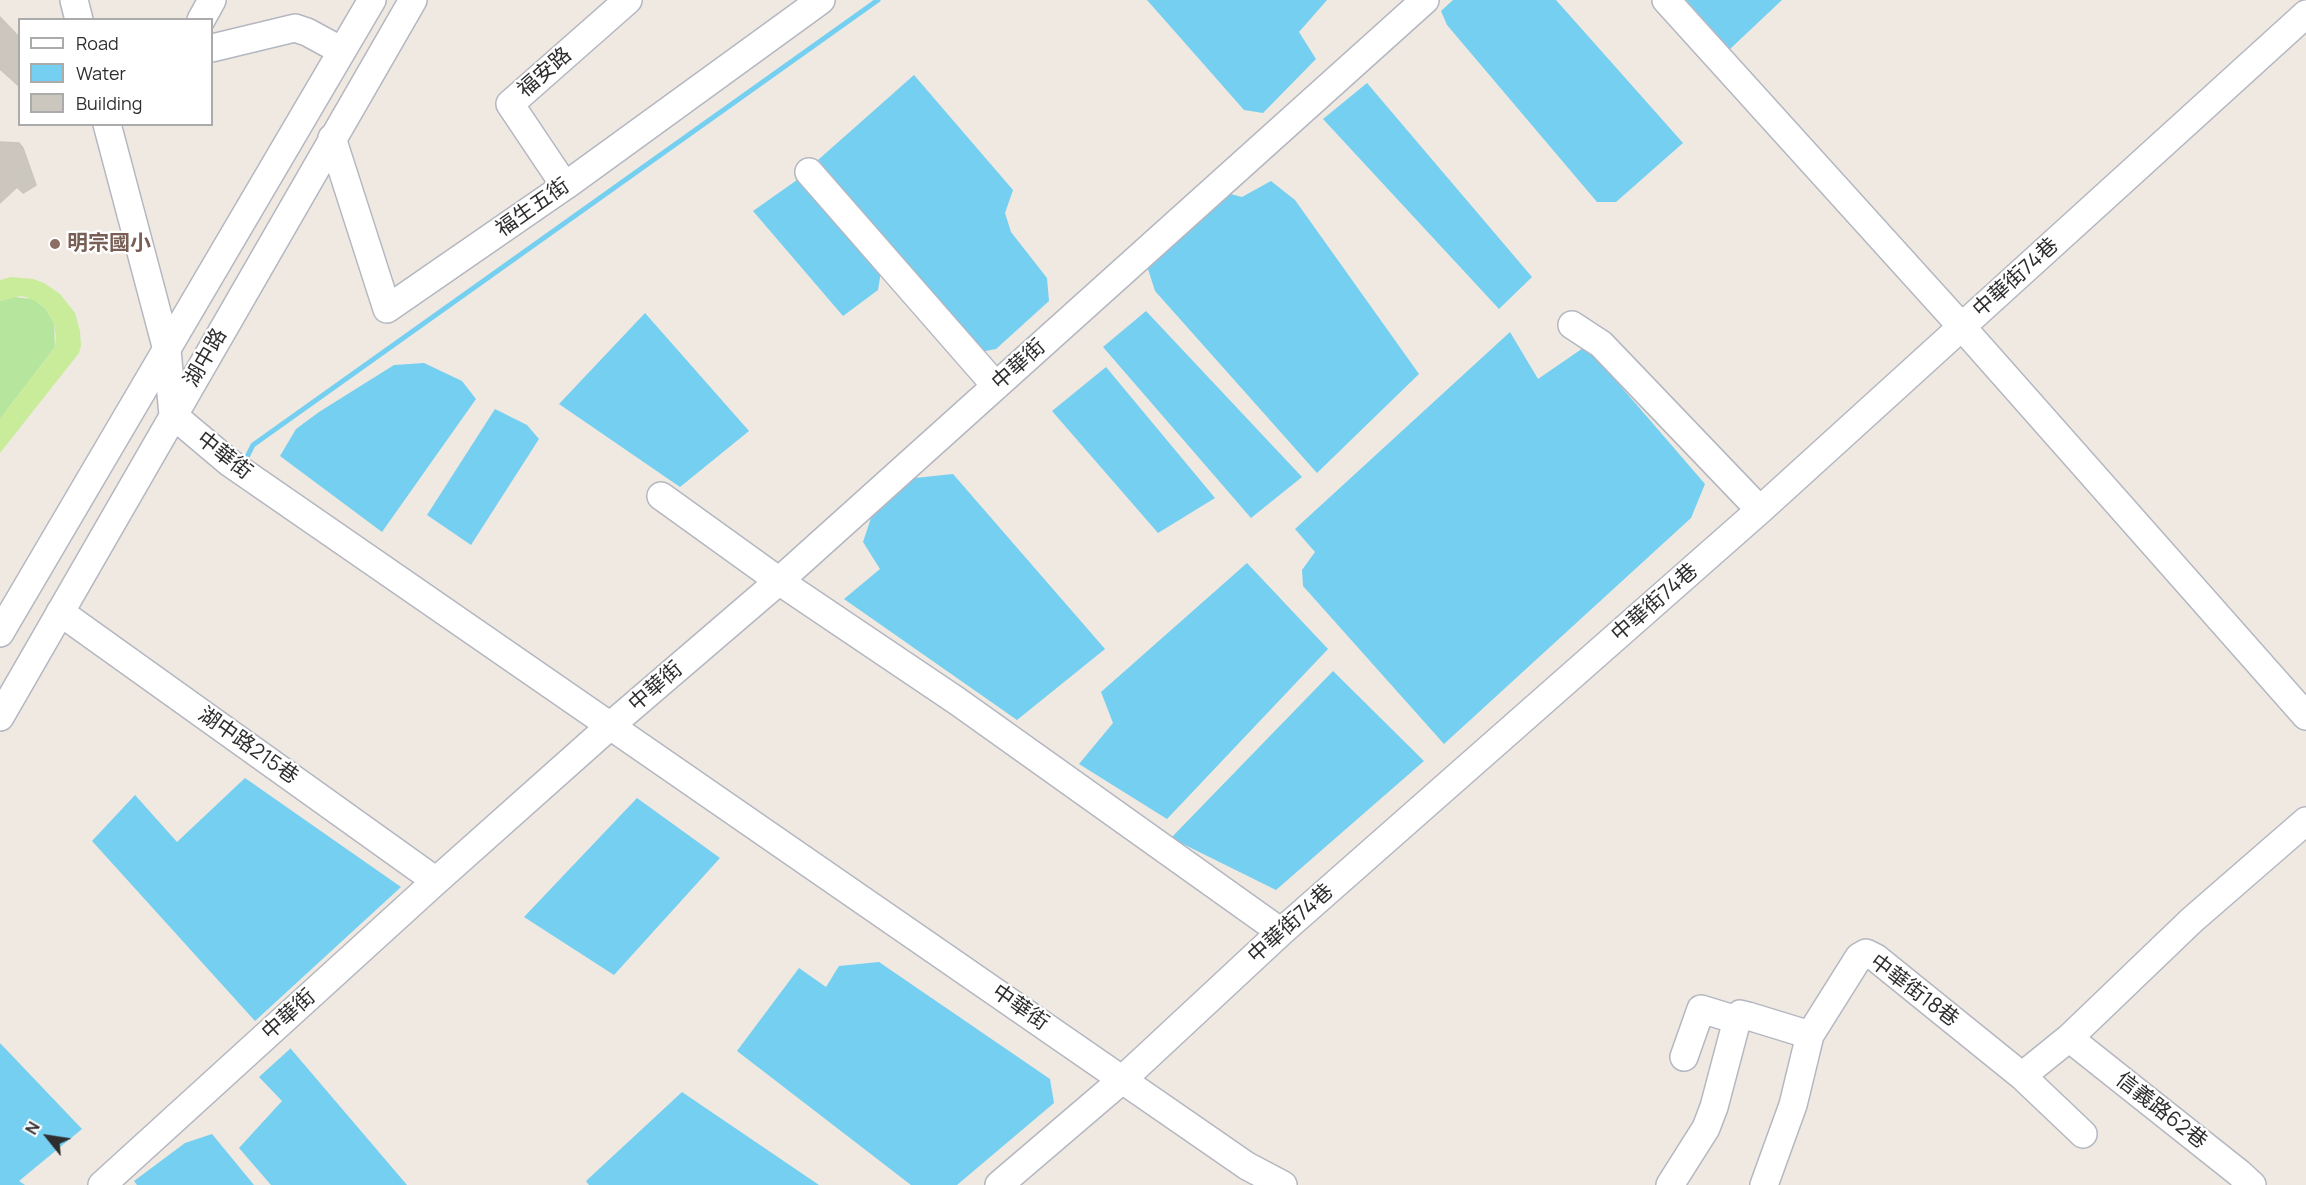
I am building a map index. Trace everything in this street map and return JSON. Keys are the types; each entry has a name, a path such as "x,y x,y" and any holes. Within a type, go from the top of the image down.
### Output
{"street":[{"path":"74,0 78,18"},
{"path":"202,18 212,0"},
{"name":"湖中路","path":"0,633 372,0"},
{"name":"湖中路","path":"0,717 413,0"},
{"name":"福安路","path":"565,186 510,104 628,0"},
{"name":"福生五街","path":"332,138 387,309 565,186 821,0"},
{"name":"中華街","path":"102,1185 436,881 610,726 779,581 1425,0"},
{"path":"1666,0 1962,327 2306,716"},
{"name":"中華街74巷","path":"999,1185 1123,1079 1281,932 1760,510 2306,14"},
{"path":"213,48 295,28 342,51"},
{"path":"108,126 167,350 173,415"},
{"path":"809,172 996,386"},
{"path":"1572,324 1601,344 1760,510"},
{"name":"中華街","path":"173,415 230,463 1247,1166 1283,1185"},
{"path":"661,496 779,581 957,701 1281,932"},
{"name":"湖中路215巷","path":"60,612 436,881"},
{"path":"2022,1076 2069,1038 2192,920 2306,821"},
{"name":"中華街18巷","path":"1764,1185 1792,1105 1810,1035 1859,957 1866,953 1876,958 2022,1076 2083,1134"},
{"path":"1684,1057 1701,1009 1737,1020"},
{"path":"1670,1185 1706,1128 1740,1014 1810,1035"},
{"name":"信義路62巷","path":"2069,1038 2239,1181"}],"green space":[{"path":"11,277 33,279 44,283 60,294 75,313 81,346 79,353 0,453 0,419 55,347 56,338 54,323 39,303 20,296 0,301 0,280"},
{"path":"14,297 33,299 45,308 54,323 55,347 0,419 0,301"}],"water":[{"path":"1147,0 1327,0 1299,32 1316,59 1263,113 1244,110"},
{"path":"1453,0 1556,0 1683,143 1616,202 1597,202 1447,25 1441,11"},
{"path":"1686,0 1782,0 1730,49"},
{"path":"914,75 1013,190 1005,213 1011,232 1047,278 1049,301 996,349 980,352 818,160"},
{"path":"1367,83 1532,277 1499,309 1323,119"},
{"path":"797,180 881,271 878,290 843,316 753,211"},
{"path":"1271,181 1295,200 1419,374 1317,473 1155,291 1147,266 1227,193 1242,197"},
{"path":"1146,311 1302,477 1251,518 1103,347"},
{"path":"645,313 749,431 680,487 559,404"},
{"path":"1510,332 1538,379 1586,346 1705,484 1691,518 1444,744 1303,586 1302,570 1315,552 1295,529"},
{"path":"424,363 462,381 476,399 382,532 280,456 296,429 319,412 394,365"},
{"path":"1106,367 1215,498 1158,533 1052,411"},
{"path":"495,409 527,425 539,439 471,545 427,515"},
{"path":"953,474 1105,649 1017,720 844,599 880,569 863,542 871,518 915,478"},
{"path":"1247,563 1328,649 1167,819 1079,764 1113,723 1101,692"},
{"path":"1333,671 1424,761 1276,890 1171,838"},
{"path":"245,778 401,887 255,1021 92,841 135,795 177,842"},
{"path":"637,798 720,858 614,975 524,917"},
{"path":"879,962 1050,1079 1054,1103 957,1185 911,1185 737,1051 799,968 826,987 839,966"},
{"path":"0,1043 82,1129 19,1181 25,1185 0,1185"},
{"path":"291,1048 407,1185 271,1185 239,1148 282,1101 259,1077"},
{"path":"682,1092 819,1185 589,1185 586,1181"},
{"path":"212,1134 254,1185 137,1185 134,1181 185,1143"}],"building":[{"path":"0,17 18,36 18,85 0,69"},
{"path":"0,142 19,143 23,148 36,185 23,193 17,187 0,203"}],"waterway":[{"path":"244,463 253,445 878,0"}],"place":[{"name":"明宗國小","path":"55,244"}]}
